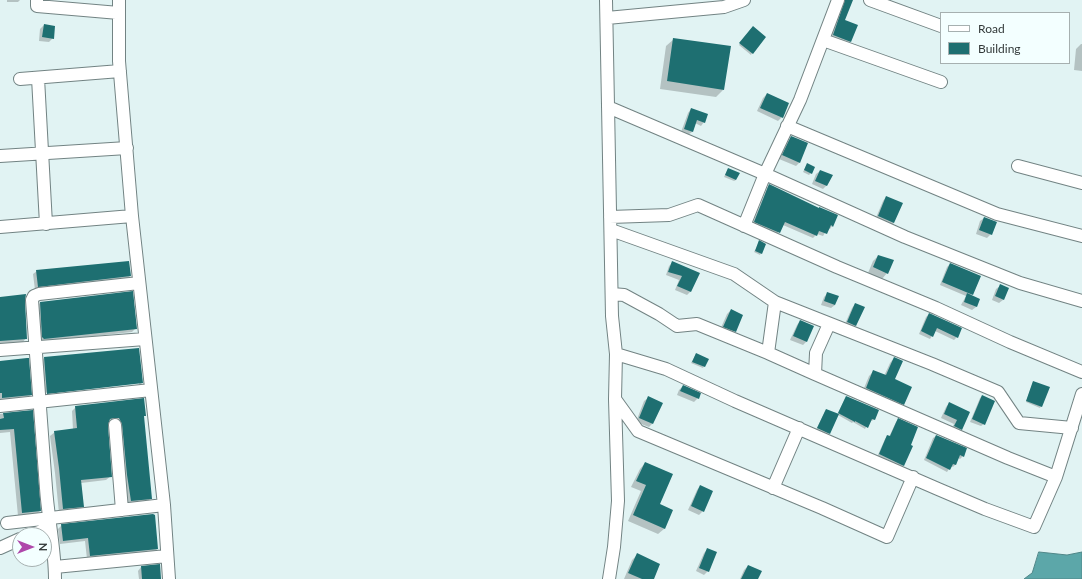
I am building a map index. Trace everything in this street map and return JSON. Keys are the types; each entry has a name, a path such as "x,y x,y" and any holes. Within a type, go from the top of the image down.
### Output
{"street":[{"path":"36,0 37,6 119,13"},
{"path":"119,0 120,71 132,216 164,505 169,579"},
{"path":"606,0 612,294 616,354 615,399 618,501 614,547 609,579"},
{"path":"606,18 724,7 744,0"},
{"path":"744,226 765,174 800,100 838,0"},
{"path":"870,0 940,26"},
{"path":"823,40 941,82"},
{"path":"20,79 120,71"},
{"path":"38,78 46,224"},
{"path":"608,107 765,174 905,237 1020,284 1082,301"},
{"path":"787,126 997,214 1082,236"},
{"path":"0,156 127,148"},
{"path":"1018,166 1082,183"},
{"path":"610,217 670,215 698,205 837,267 936,308 1010,342 1082,372"},
{"path":"0,227 132,216"},
{"path":"611,230 734,274 775,302 932,364 998,392 1019,423 1072,428"},
{"path":"139,282 34,296 32,300 49,524 55,573 167,556"},
{"path":"612,294 624,295 659,314 677,326 697,324 768,353 1008,458 1056,477"},
{"path":"768,353 775,302"},
{"path":"815,374 816,353 829,324"},
{"path":"0,350 145,339"},
{"path":"616,354 666,369 912,478 985,509 1034,527 1056,477 1082,394"},
{"path":"0,406 151,390"},
{"path":"615,399 638,431 822,508 887,537 912,478"},
{"path":"114,425 122,510"},
{"path":"774,488 799,428"},
{"path":"7,523 49,524 122,510 164,505"},
{"path":"46,527 49,524"},
{"path":"0,548 12,543"}],"water":[{"path":"1039,552 1067,555 1082,552 1082,579 1024,579 1032,573"}],"building":[{"path":"845,0 853,0 845,20 858,25 851,42 833,35"},
{"path":"44,24 55,26 54,39 42,37"},
{"path":"753,26 766,37 753,54 739,43"},
{"path":"673,38 731,46 724,90 667,81"},
{"path":"767,93 789,103 783,118 760,108"},
{"path":"691,108 708,114 705,123 697,120 693,132 684,129"},
{"path":"791,136 808,143 800,163 782,155"},
{"path":"807,163 815,167 812,174 804,170"},
{"path":"728,168 740,173 736,180 725,175"},
{"path":"820,170 833,175 827,186 815,181"},
{"path":"769,184 819,208 838,215 833,227 831,225 827,234 819,231 817,236 785,222 780,233 754,222"},
{"path":"886,196 903,203 894,223 878,216"},
{"path":"984,217 997,222 992,235 979,230"},
{"path":"759,240 766,244 762,254 755,251"},
{"path":"878,255 894,260 888,274 873,267"},
{"path":"129,261 131,276 38,287 36,270"},
{"path":"672,261 700,273 691,292 677,286 682,276 668,272"},
{"path":"950,263 981,276 973,295 942,282"},
{"path":"1000,284 1009,288 1004,300 995,296"},
{"path":"133,291 137,329 44,339 42,337 40,302"},
{"path":"827,292 839,296 835,305 824,301"},
{"path":"967,293 980,299 977,307 964,302"},
{"path":"26,294 27,339 0,341 0,297"},
{"path":"855,303 865,307 856,326 847,322"},
{"path":"731,309 743,315 736,332 723,327"},
{"path":"929,313 962,328 958,338 937,328 933,337 921,331"},
{"path":"800,320 814,326 807,342 793,336"},
{"path":"139,348 143,383 47,394 44,357"},
{"path":"696,353 709,359 705,367 692,362"},
{"path":"894,357 903,361 895,379 912,387 904,405 866,388 873,370 886,375"},
{"path":"29,358 32,395 2,398 2,393 0,393 0,361"},
{"path":"1033,381 1050,387 1042,407 1026,401"},
{"path":"683,385 701,393 699,399 680,391"},
{"path":"982,395 995,401 985,425 972,419"},
{"path":"648,396 663,403 653,424 639,418"},
{"path":"846,396 879,410 875,420 872,419 868,428 838,413"},
{"path":"144,398 146,416 144,416 152,499 131,501 122,424 119,418 114,418 110,419 108,425 112,477 81,480 84,507 63,509 54,431 77,428 75,406"},
{"path":"949,402 970,412 962,430 954,426 957,420 944,414"},
{"path":"826,409 839,414 830,434 817,428"},
{"path":"33,410 41,511 22,513 14,429 0,430 0,419 4,418 3,413"},
{"path":"898,418 918,427 911,445 913,446 904,466 879,454 887,435 890,436"},
{"path":"936,435 967,448 964,457 960,455 956,465 953,464 950,470 926,458"},
{"path":"645,462 673,474 660,504 673,510 665,529 633,515 646,485 636,481"},
{"path":"700,485 713,491 704,512 691,506"},
{"path":"155,515 158,549 90,556 88,538 63,541 61,524"},
{"path":"707,548 717,552 709,572 699,568"},
{"path":"637,553 660,564 654,579 642,579 628,573"},
{"path":"160,564 161,579 142,579 141,566"},
{"path":"748,565 762,571 758,579 741,579"}]}
